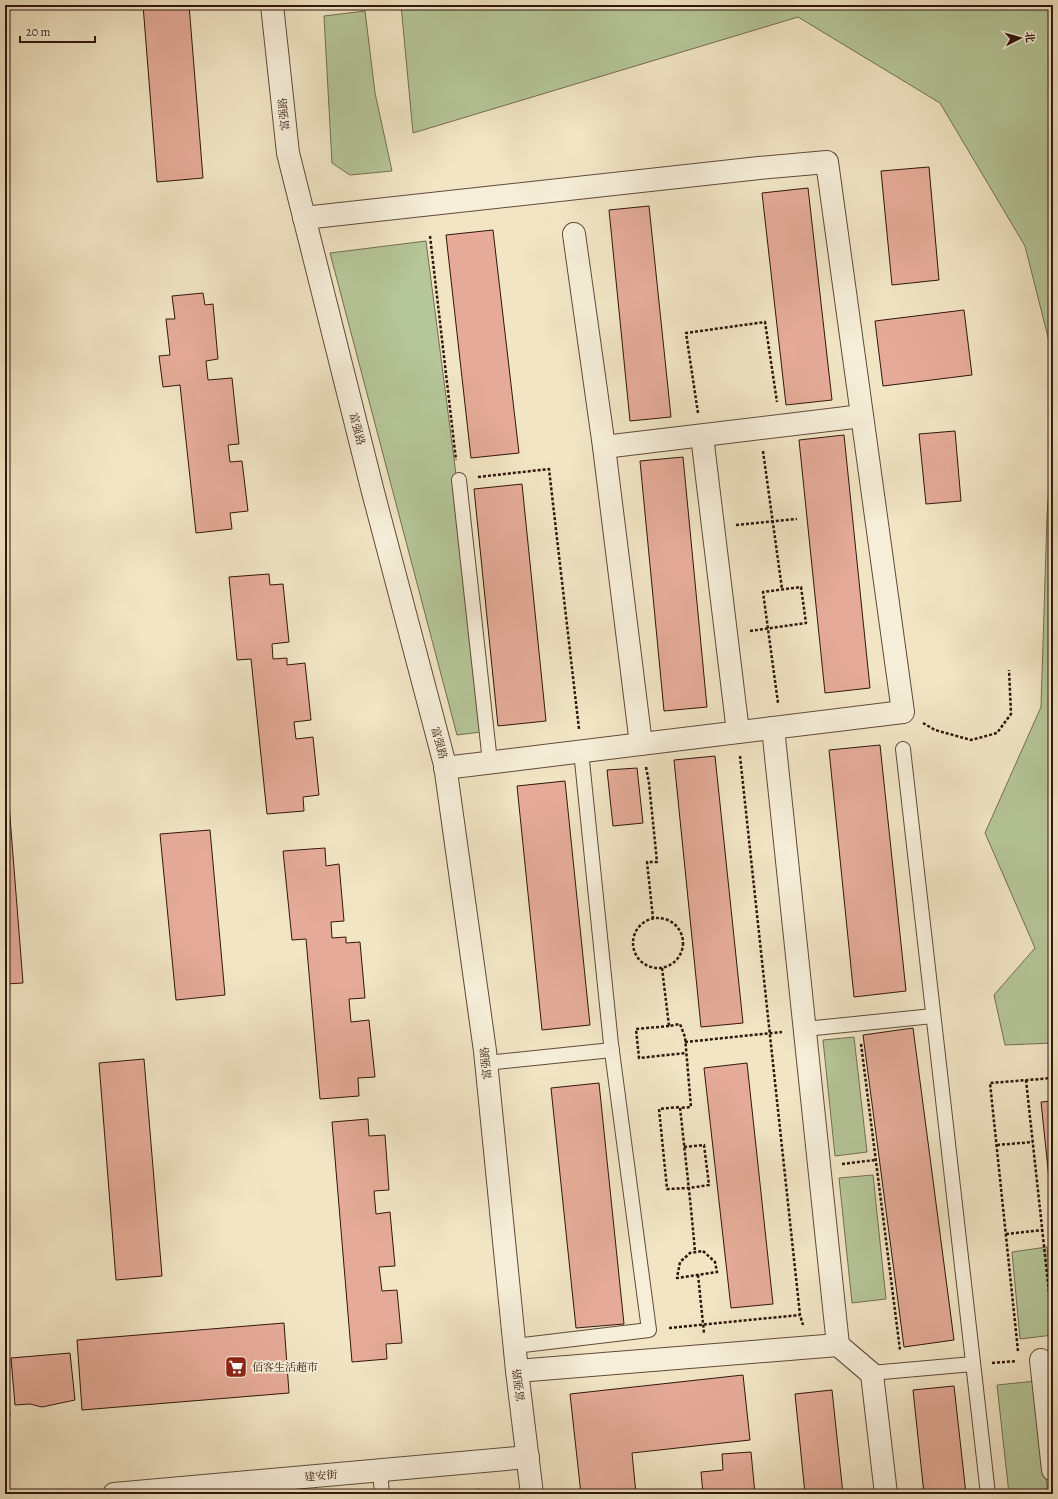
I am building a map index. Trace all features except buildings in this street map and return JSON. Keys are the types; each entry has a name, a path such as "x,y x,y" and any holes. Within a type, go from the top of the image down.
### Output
{"street":[{"name":"富强路","path":"272,5 288,153 445,768 486,1063 514,1346 532,1494"},
{"path":"304,218 827,162 903,712 445,768"},
{"path":"574,234 604,447 641,744"},
{"path":"604,447 862,416"},
{"path":"702,436 738,732"},
{"path":"774,728 838,1345 871,1373 886,1494"},
{"path":"517,1371 838,1345"},
{"path":"1047,1359 1053,1470"},
{"name":"建安街","path":"114,1494 236,1489 380,1470 528,1457"}],"lane":[{"path":"459,480 490,762"},
{"path":"903,749 988,1494"},
{"path":"514,1346 649,1330 612,1050 581,751"},
{"path":"805,1029 933,1016"},
{"path":"486,1063 612,1050"},
{"path":"871,1373 973,1364"},
{"path":"380,1470 382,1494"}],"path":[{"path":"430,236 459,480 549,469 581,751"},
{"path":"702,436 686,333 765,322 780,426"},
{"path":"763,451 782,589"},
{"path":"731,526 798,519"},
{"path":"745,631 768,629 806,624 801,587 763,592 768,629 778,700"},
{"path":"903,712 935,730 971,740 997,733 1011,714 1009,670"},
{"path":"738,732 800,1315 808,1347"},
{"path":"649,783 657,862 647,862 653,918"},
{"path":"653,918 669,920 676,925 684,939 681,955 676,962 662,968 653,968 645,965 638,959 634,947 634,934 639,927 653,918"},
{"path":"662,968 669,1026"},
{"path":"684,1147 704,1145 708,1185 667,1189 659,1109 691,1106 685,1042 680,1024 636,1029 639,1058 686,1053"},
{"path":"858,1024 902,1370"},
{"path":"685,1042 805,1029"},
{"path":"1019,1354 990,1083 1053,1078"},
{"path":"1026,1080 1053,1329"},
{"path":"680,1108 695,1252"},
{"path":"997,1145 1033,1142"},
{"path":"819,1166 875,1160"},
{"path":"1006,1234 1043,1230"},
{"path":"702,1251 715,1262 717,1272 698,1275 677,1278 680,1262 690,1253 702,1251"},
{"path":"698,1275 706,1356"},
{"path":"672,1328 800,1315"},
{"path":"973,1364 1020,1361"}],"green space":[{"path":"401,5 1053,5 1053,357 1025,246 940,103 798,17 413,133"},
{"path":"365,11 375,93 392,171 350,175 332,163 324,16"},
{"path":"426,241 489,731 457,735 330,253"},
{"path":"1053,428 1053,1043 1005,1045 994,995 1035,948 985,833 1041,707 1047,516"},
{"path":"854,1037 867,1152 835,1156 823,1040"},
{"path":"873,1175 886,1299 852,1303 839,1178"},
{"path":"1047,1247 1053,1310 1053,1335 1020,1339 1012,1252"},
{"path":"1036,1381 1048,1494 1009,1494 997,1385"}],"place":[{"name":"佰客生活超市","path":"236,1367"}]}
